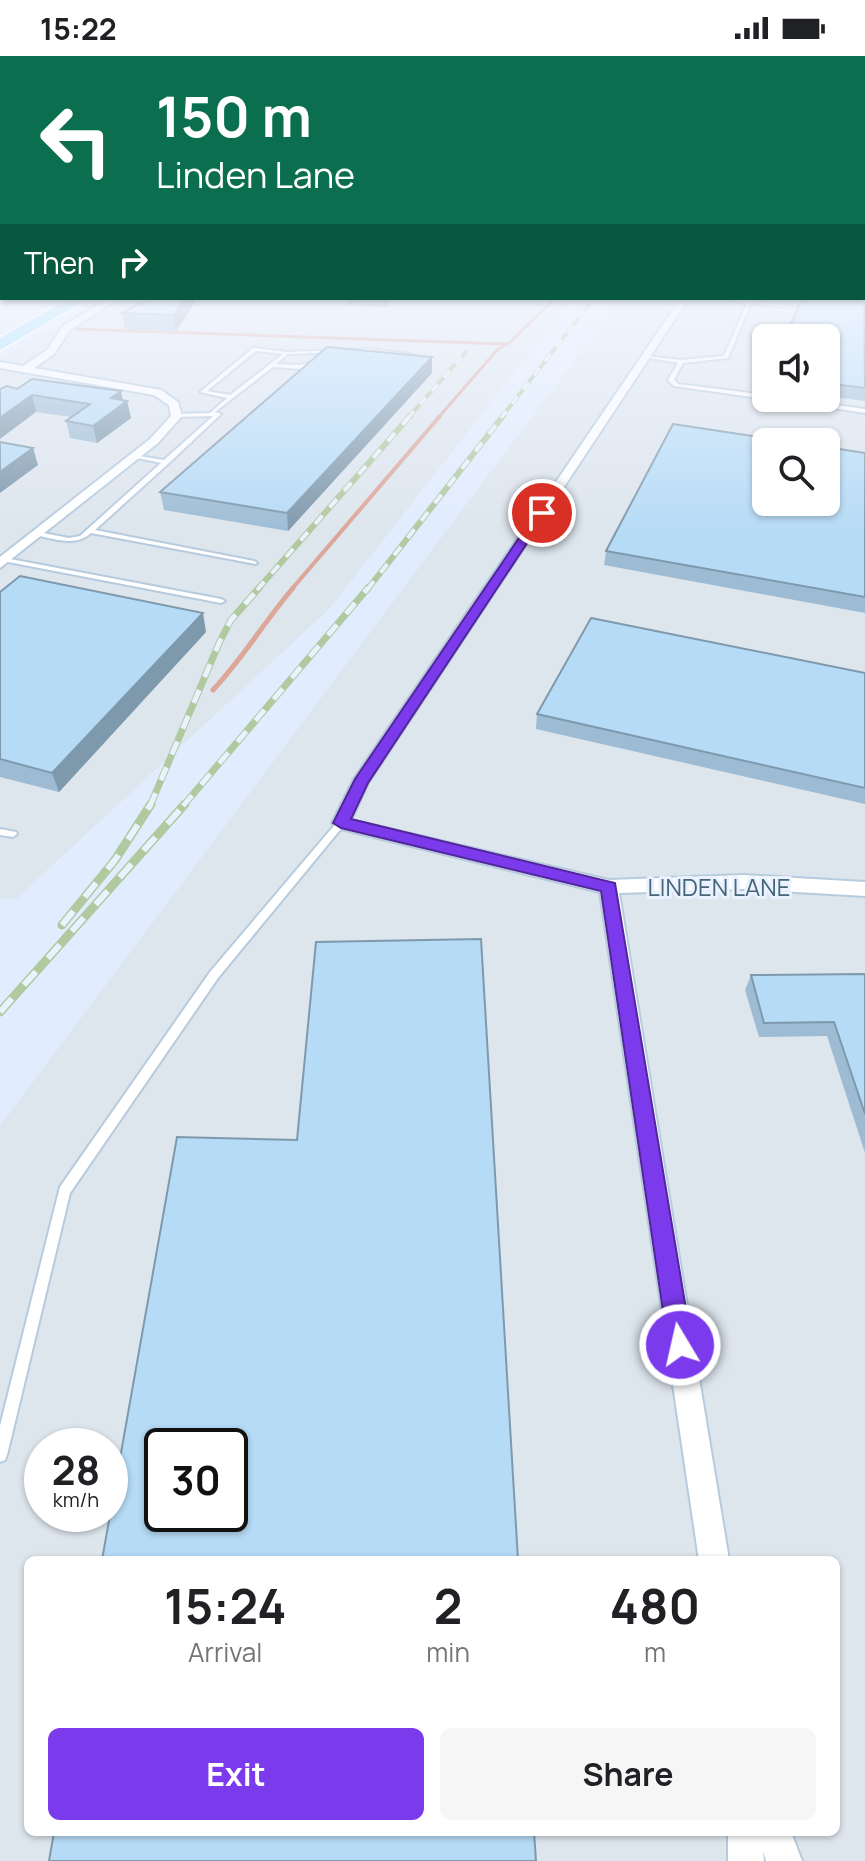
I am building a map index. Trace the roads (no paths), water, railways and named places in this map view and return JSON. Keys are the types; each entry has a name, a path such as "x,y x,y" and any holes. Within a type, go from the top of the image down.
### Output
{"street":[{"path":"2,562 171,427 177,415 175,405 169,398 157,392 6,366"},
{"path":"24,370 30,366"},
{"path":"341,823 360,783 640,366"},
{"name":"LINDEN LANE","path":"341,823 609,887 744,882 865,889"},
{"path":"609,887 713,1556"},
{"path":"745,1836 746,1861"},
{"path":"775,1836 784,1861"}],"lane":[{"path":"231,397 203,392 234,366"},
{"path":"212,412 268,366"},
{"path":"679,366 671,380 676,385 752,396"},
{"path":"840,408 865,411"},
{"path":"38,534 69,540 82,538 218,414 177,415"},
{"path":"135,456 167,462"},
{"path":"90,531 254,563"},
{"path":"2,562 221,601"},
{"path":"0,1455 64,1191 214,975 341,823"},
{"path":"0,832 13,834"}],"waterway":[{"path":"438,418 483,366"},
{"path":"291,590 440,416"},
{"path":"213,690 293,588"}],"railway":[{"path":"408,418 453,366"},
{"path":"501,418 541,366"},
{"path":"257,590 410,416"},
{"path":"367,590 503,416"},
{"path":"151,805 220,641 231,620 259,588"},
{"path":"183,806 368,588"},
{"path":"0,1012 185,804"},
{"path":"62,925 115,860 151,805"}]}
